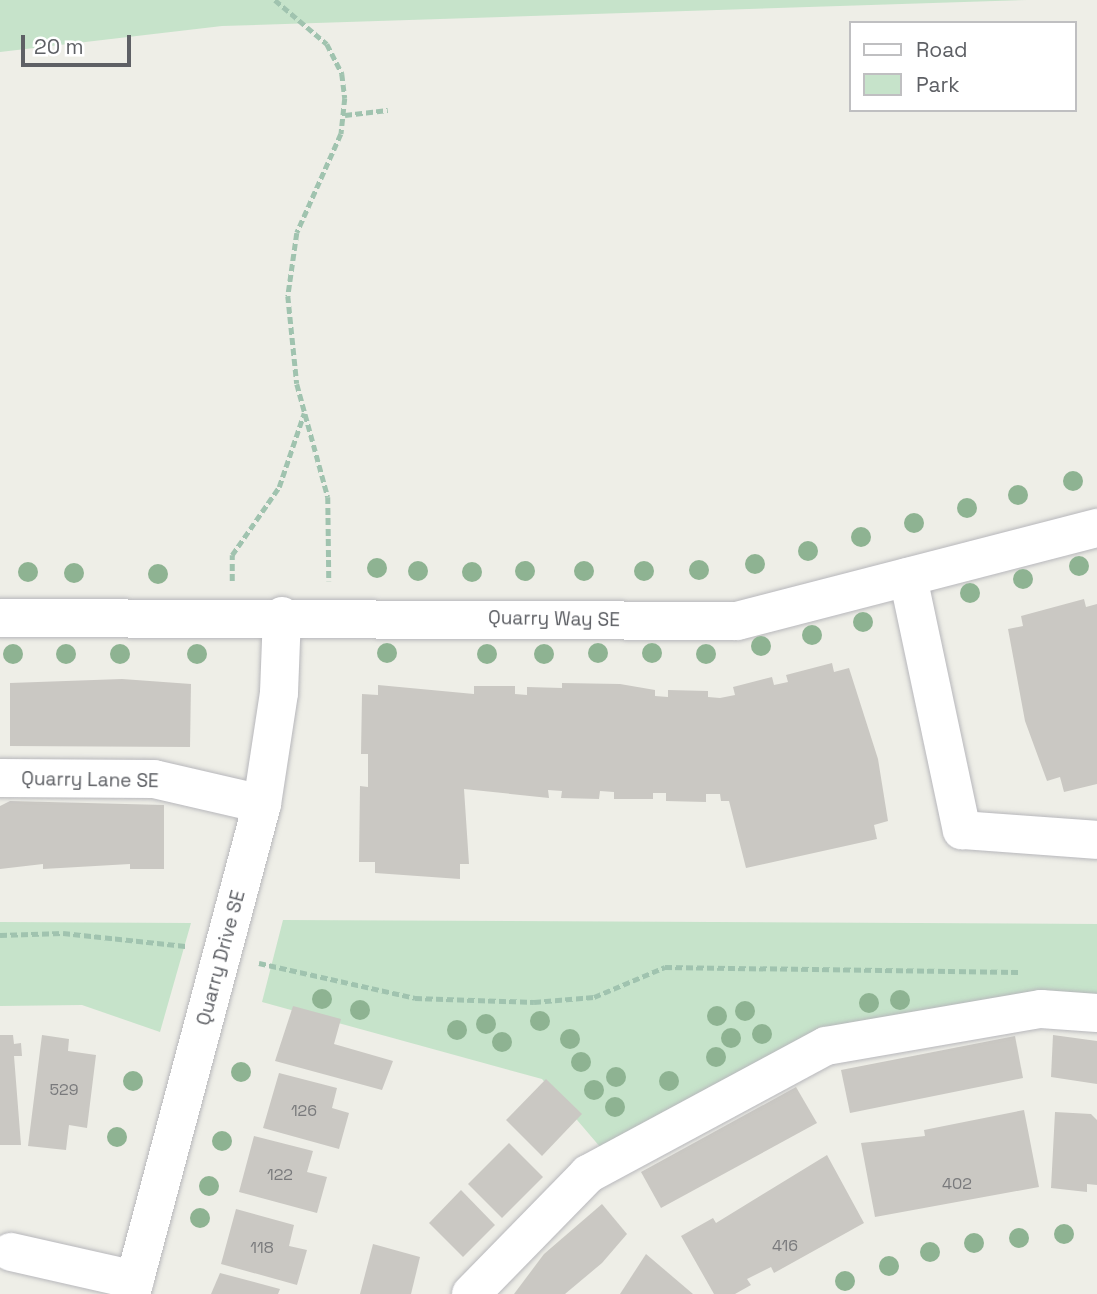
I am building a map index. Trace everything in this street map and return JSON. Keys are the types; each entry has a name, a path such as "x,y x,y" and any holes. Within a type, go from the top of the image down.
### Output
{"street":[{"name":"Quarry Way SE","path":"0,618 282,616 737,621 1097,528"},
{"path":"908,577 962,830 1097,840"},
{"name":"Quarry Drive SE","path":"133,1287 262,804 279,693 282,616"},
{"name":"Quarry Lane SE","path":"0,778 154,779 262,804"},
{"path":"471,1294 588,1174 826,1046 1041,1009 1097,1013"},
{"path":"11,1252 133,1287"}],"path":[{"path":"275,0 336,58 345,115 292,253 290,351 328,497 329,617"},
{"path":"345,115 388,110"},
{"path":"232,617 232,555 279,487 304,412"},
{"path":"0,934 63,933 221,955 415,998 534,1002 594,997 665,967 1034,972"}],"green space":[{"path":"0,0 1027,0 222,26 0,52"},
{"path":"283,920 1097,924 1097,999 917,1012 607,1155 542,1079 262,1002"},
{"path":"0,922 191,923 160,1032 82,1005 0,1006"}],"building":[{"path":"1084,599 1086,607 1097,604 1097,784 1064,792 1060,777 1047,781 1025,721 1008,629 1023,626 1021,616"},
{"path":"832,663 834,672 849,668 878,759 888,821 874,825 877,839 746,868 729,801 721,801 720,794 706,794 706,802 666,801 666,793 653,793 653,799 614,799 614,792 600,791 599,799 561,798 562,791 548,790 549,798 464,789 469,864 460,864 460,879 375,873 375,862 359,862 360,786 368,787 368,754 361,754 362,694 378,695 378,685 474,694 474,686 515,686 515,694 527,695 527,687 562,688 562,683 620,684 655,690 655,696 668,697 668,690 708,691 708,697 720,698 735,695 733,687 772,677 774,685 788,682 786,675"},
{"path":"122,679 191,684 190,747 10,746 10,683"},
{"path":"10,801 164,805 164,869 130,869 130,864 43,869 43,864 0,869 0,806"},
{"path":"293,1006 341,1019 334,1044 393,1061 382,1090 275,1061"},
{"path":"0,1035 13,1035 14,1044 21,1043 22,1056 14,1056 21,1145 0,1145"},
{"path":"42,1035 69,1039 68,1051 96,1055 87,1128 69,1125 66,1150 28,1146"},
{"path":"1053,1035 1097,1041 1097,1084 1051,1077"},
{"path":"1015,1036 1023,1078 850,1113 841,1070"},
{"path":"279,1073 337,1088 332,1108 349,1113 339,1149 263,1128"},
{"path":"546,1079 582,1114 542,1156 506,1120"},
{"path":"796,1087 817,1123 661,1208 641,1172"},
{"path":"1024,1110 1039,1187 875,1217 861,1143 925,1136 924,1130"},
{"path":"1055,1112 1091,1114 1097,1120 1097,1185 1087,1184 1087,1192 1051,1188"},
{"path":"254,1136 313,1151 307,1172 327,1177 317,1213 239,1192"},
{"path":"509,1143 543,1177 502,1218 468,1184"},
{"path":"827,1155 864,1223 774,1273 771,1267 747,1279 751,1285 735,1294 714,1294 681,1236 713,1218 716,1223"},
{"path":"461,1190 495,1225 463,1257 429,1223"},
{"path":"602,1204 627,1234 602,1263 565,1294 514,1294 544,1254"},
{"path":"236,1209 294,1225 289,1246 307,1250 297,1285 221,1264"},
{"path":"373,1244 420,1257 411,1294 360,1294"},
{"path":"646,1254 693,1294 620,1294"},
{"path":"220,1273 280,1289 278,1294 211,1294"}]}
